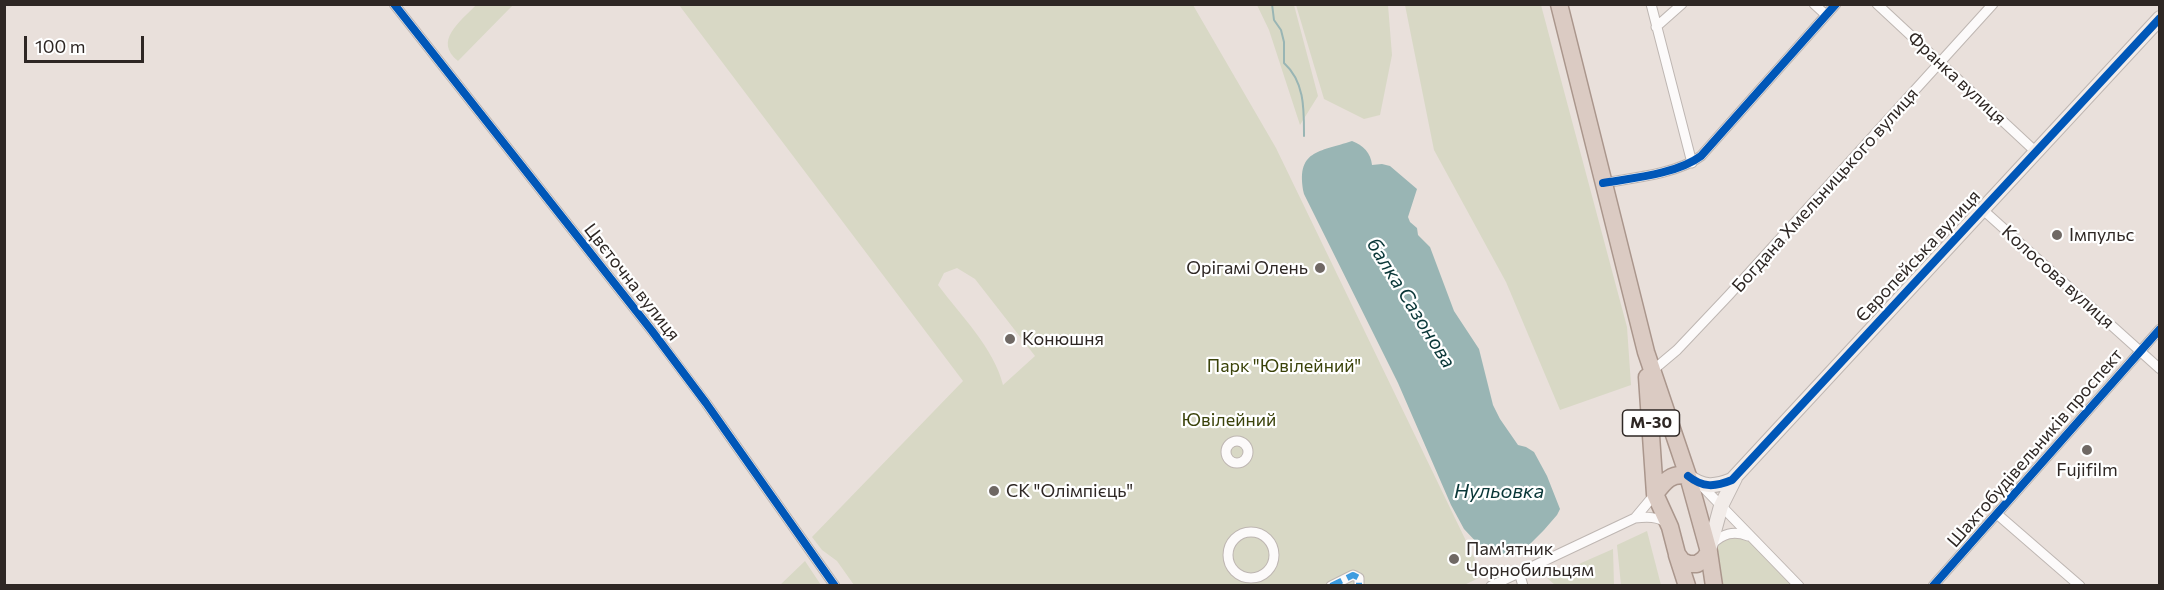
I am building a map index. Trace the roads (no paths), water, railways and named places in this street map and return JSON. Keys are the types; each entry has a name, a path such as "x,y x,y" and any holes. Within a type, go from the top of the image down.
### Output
{"highway":[{"name":"М-30","path":"1558,4 1646,352 1695,480 1714,585"},
{"name":"М-30","path":"1646,352 1655,494 1670,527 1687,585"},
{"path":"1655,494 1670,477 1676,475 1695,480"},
{"path":"1677,554 1682,561 1697,564 1704,560 1709,549"}],"street":[{"name":"Цвєточна вулиця","path":"394,4 652,331 835,585"},
{"path":"1651,4 1692,163"},
{"path":"1656,27 1682,4"},
{"path":"1814,4 1826,15"},
{"path":"1603,183 1679,168 1692,163 1701,156 1836,4"},
{"name":"Франка вулиця","path":"1877,4 2036,152"},
{"name":"Богдана Хмельницького вулиця","path":"1652,371 1677,350 1729,295 1993,4"},
{"name":"Європейська вулиця","path":"1695,480 1719,486 1732,480 2160,18"},
{"name":"Колосова вулиця","path":"1983,210 2160,369"},
{"name":"Шахтобудівельників проспект","path":"1933,585 2160,329"},
{"name":"Європейська вулиця","path":"1709,549 1721,506 1741,469"},
{"path":"1695,480 1799,585"},
{"path":"1635,518 1655,494"},
{"path":"1997,514 2080,585"},
{"path":"1491,585 1635,518 1655,518 1670,527"},
{"path":"1252,532 1262,534 1270,541 1274,551 1274,561 1269,571 1261,577 1250,579 1240,577 1232,570 1228,560 1230,545 1241,534 1252,532"},
{"path":"1709,549 1719,538 1733,532 1753,540"},
{"path":"1519,572 1524,585"},
{"path":"1331,585 1353,574 1359,578 1359,585"}],"water":[{"name":"Нульовка","path":"1352,141 1366,150 1372,165 1390,166 1417,189 1408,217 1410,222 1417,228 1418,235 1430,247 1454,311 1479,349 1493,405 1500,419 1518,445 1534,452 1547,476 1560,509 1530,544 1513,553 1497,554 1480,546 1464,529 1451,505 1398,383 1304,194 1303,169 1312,155"}],"waterway":[{"name":"балка Сазонова","path":"1272,4 1274,20 1281,30 1284,42 1284,63 1300,88 1304,136"}],"place":[{"name":"Імпульс","path":"2057,235"},
{"name":"Орігамі Олень","path":"1320,268"},
{"name":"Конюшня","path":"1010,339"},
{"name":"Fujifilm","path":"2087,450"},
{"name":"СК \"Олімпієць\"","path":"994,491"},
{"name":"Пам'ятник Чорнобильцям","path":"1454,559"}],"park label":[{"name":"Парк \"Ювілейний\"","path":"1284,366"},
{"name":"Ювілейний","path":"1229,420"}]}
